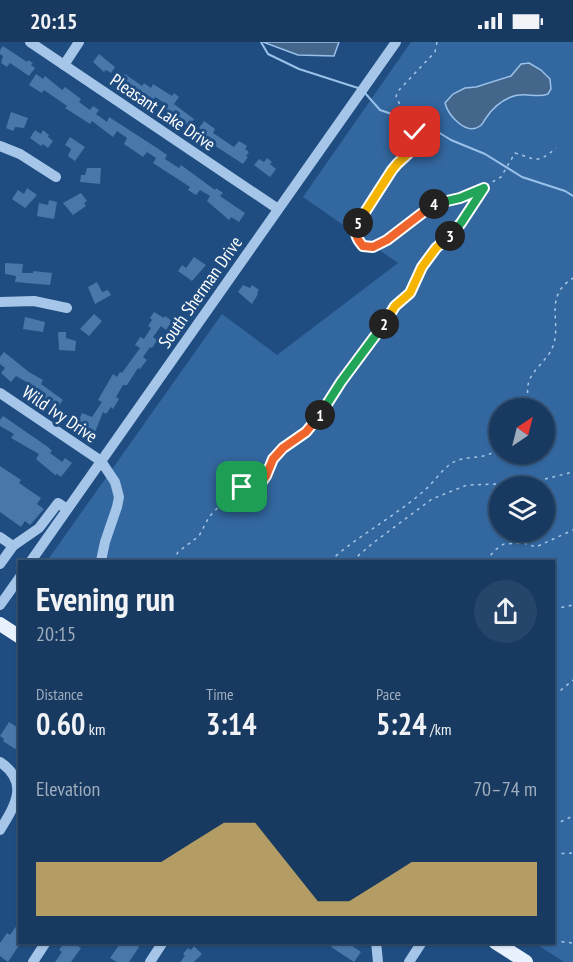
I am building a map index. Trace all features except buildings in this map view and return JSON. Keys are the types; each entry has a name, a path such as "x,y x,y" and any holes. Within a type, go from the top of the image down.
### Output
{"main road":[{"path":"0,624 18,636"},
{"path":"498,944 526,962"}],"street":[{"name":"Pleasant Lake Drive","path":"30,42 278,209"},
{"path":"64,65 79,42"},
{"name":"South Sherman Drive","path":"32,560 396,42"},
{"path":"0,146 20,154 56,177"},
{"path":"0,302 34,301 67,308"},
{"name":"Wild Ivy Drive","path":"0,393 101,461"},
{"path":"101,461 115,482 119,496 101,560"},
{"path":"0,564 13,546 39,528 58,503 67,509"},
{"path":"0,537 13,546"},
{"path":"0,605 18,580"},
{"path":"0,762 6,766 15,779 18,793 14,808 0,830"},
{"path":"33,962 45,944"},
{"path":"150,962 162,944"},
{"path":"376,944 378,962"},
{"path":"409,962 421,944"}],"path":[{"path":"437,42 435,52 396,96 399,105 413,113 416,122 415,132 410,153 392,170 358,224 356,238 363,246 373,247 387,240 434,204 460,198 484,188 501,177 515,153 532,160 556,148"},
{"path":"174,560 178,552 199,536 209,517 221,504 242,487 261,483 273,459 283,448 306,432 382,328 395,306 410,293 422,267 436,248 451,236 484,188"},
{"path":"528,398 527,387 530,379 548,357 556,335 554,305 565,285 573,278"},
{"path":"331,560 352,542 426,489 456,461 489,454"},
{"path":"353,560 432,499 466,485 529,483 573,472"},
{"path":"487,560 504,544 524,543 536,546 573,531"},
{"path":"555,609 573,605"},
{"path":"555,693 573,680"},
{"path":"555,825 573,816"},
{"path":"555,854 573,853"},
{"path":"555,941 573,943"}],"shaded area":[{"path":"263,42 339,42 334,56 298,55"},
{"path":"411,42 573,42 573,962 564,962 536,944 555,944 555,560 48,560 222,314 277,355 398,263 303,197"},
{"path":"529,63 550,79 551,89 548,94 516,95 507,99 494,108 481,125 475,128 458,123 447,108 445,103 453,94 465,88 476,87 511,76 521,64"}],"waterway":[{"path":"261,42 268,54 299,69 358,88"},
{"path":"365,93 380,110 430,127 451,140 485,154 522,177 565,191 573,196"}],"route":[{"path":"242,487 261,483 273,459 283,448 306,432 382,328 395,306 410,293 422,267 436,248 451,236 484,188 460,198 434,204 387,240 373,247 363,246 356,238 358,224 392,170 410,153 415,132"}]}
